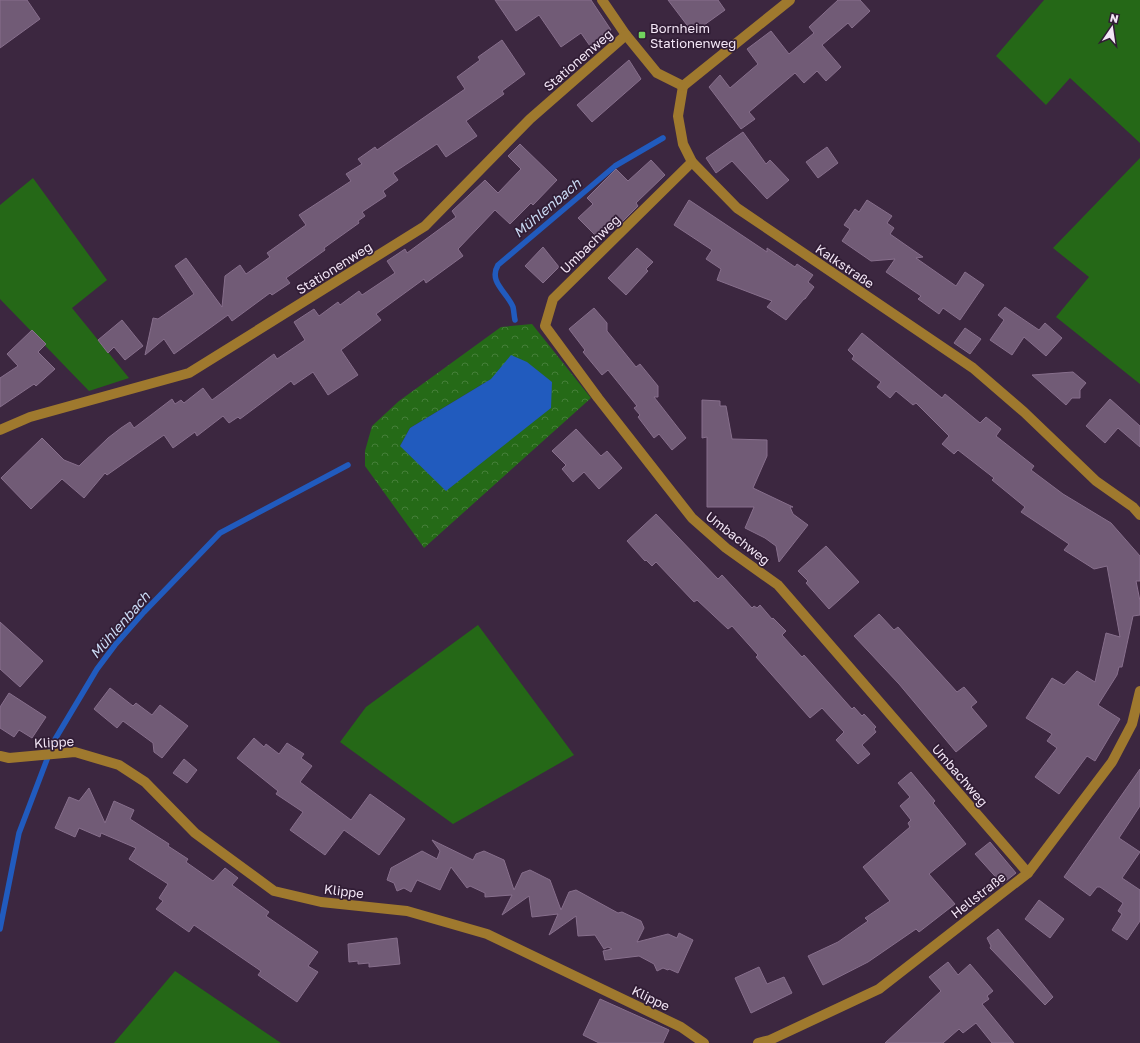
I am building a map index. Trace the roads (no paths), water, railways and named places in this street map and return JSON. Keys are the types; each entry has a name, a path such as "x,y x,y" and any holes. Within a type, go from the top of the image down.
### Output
{"street":[{"path":"602,0 626,35 657,73 683,86 790,0"},
{"name":"Stationenweg","path":"0,430 30,417 189,373 425,226 530,119 626,35"},
{"name":"Kalkstraße","path":"683,86 678,116 682,144 692,162 737,208 973,368 1024,412 1096,481 1133,507 1140,515"},
{"name":"Umbachweg","path":"692,162 553,299 545,326 598,398 692,518 726,548 778,585 1028,873"},
{"name":"Hellstraße","path":"758,1043 770,1040 879,989 1028,873 1112,762 1132,724 1140,691"},
{"name":"Klippe","path":"0,756 9,758 75,752 119,764 145,782 195,833 274,892 321,902 407,911 487,934 681,1027 704,1043"}],"water":[{"path":"511,355 527,362 552,382 551,408 446,491 400,446 410,428 491,379"}],"waterway":[{"name":"Mühlenbach","path":"515,320 513,307 495,277 498,265 615,166 663,138"},
{"name":"Mühlenbach","path":"0,929 19,833 54,741 97,669 115,645 144,612 220,533 348,465"}],"place":[{"name":"Bornheim Stationenweg","path":"642,35"}]}
